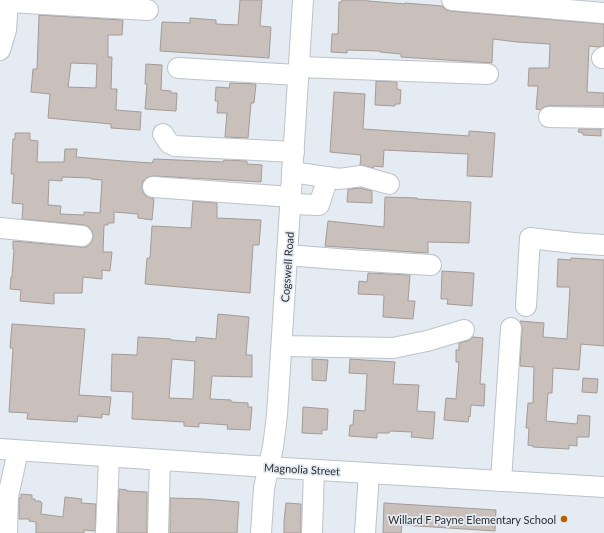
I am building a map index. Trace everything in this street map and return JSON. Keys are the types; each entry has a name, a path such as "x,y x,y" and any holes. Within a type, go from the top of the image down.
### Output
{"street":[{"name":"Cogswell Road","path":"261,533 264,488 278,415 303,0"},
{"path":"452,0 604,13"},
{"path":"0,50 6,30 8,1 148,10"},
{"path":"178,68 488,74"},
{"path":"549,117 604,118"},
{"path":"163,134 169,143 175,146 294,152"},
{"path":"292,172 339,179 361,176 389,184"},
{"path":"153,187 319,205 328,177"},
{"path":"0,228 82,236"},
{"path":"526,306 530,238 604,245"},
{"path":"287,254 431,265"},
{"path":"502,481 511,328"},
{"path":"282,346 393,348 427,341 464,330"},
{"path":"7,533 9,450"},
{"name":"Magnolia Street","path":"9,450 604,487"},
{"path":"106,533 109,457"},
{"path":"158,533 160,460"},
{"path":"312,533 314,470"},
{"path":"365,533 372,473"},
{"path":"372,473 372,533"}],"building":[{"path":"240,0 262,0 260,26 271,27 269,58 160,51 162,22 190,23 190,18 216,20 216,24 238,25"},
{"path":"342,0 368,0 442,6 446,10 451,11 604,24 604,46 589,46 587,92 604,93 604,106 549,106 544,107 541,110 536,109 538,86 528,86 529,68 549,68 550,44 493,39 492,63 401,57 401,54 380,51 347,50 347,53 331,52 332,34 338,34 339,2 342,2"},
{"path":"39,15 123,20 122,35 108,35 108,57 112,57 111,89 117,89 116,110 141,112 140,130 111,128 111,124 48,118 50,94 31,92 33,69 37,69","holes":["71,63 97,64 96,88 68,87"]},
{"path":"146,64 162,65 161,90 177,93 176,111 145,109 147,84 145,84"},
{"path":"376,81 397,82 397,89 401,90 400,104 395,104 395,106 375,105"},
{"path":"230,83 256,84 254,103 251,103 248,138 225,137 227,113 217,113 218,101 215,101 216,87 229,88"},
{"path":"334,92 365,94 363,129 469,136 469,131 495,133 492,177 467,176 468,154 384,150 383,167 374,166 373,168 360,165 361,155 330,152"},
{"path":"579,129 601,129 601,136 583,135 583,133 578,132"},
{"path":"15,133 30,133 30,140 38,141 37,162 64,162 65,149 77,149 76,157 152,163 154,159 223,162 224,160 247,161 247,164 262,165 261,182 154,176 148,177 143,181 142,187 146,196 154,199 152,220 138,218 138,214 114,212 114,223 104,225 103,252 112,252 110,271 102,270 102,279 83,277 82,293 54,293 54,304 20,301 21,290 10,289 14,249 13,241 86,247 91,243 93,237 92,231 89,227 84,225 22,219 23,204 12,203 14,174 11,174 13,139 15,139","holes":["62,177 102,180 100,213 84,212 84,215 60,214 61,206 48,205 49,180 62,181"]},
{"path":"360,188 372,191 372,203 347,202 348,189"},
{"path":"385,197 471,202 469,243 428,242 428,253 325,246 328,221 384,227"},
{"path":"193,201 217,203 217,218 261,220 259,245 253,245 250,293 145,284 147,258 150,258 152,226 191,228"},
{"path":"571,258 604,260 604,346 581,344 579,370 553,368 552,393 548,393 546,421 577,424 578,415 590,416 589,437 577,437 577,446 569,445 569,449 533,447 528,445 529,428 526,428 528,403 533,403 534,367 520,366 522,329 520,321 544,323 543,337 567,339 570,287 557,287 558,259 571,260"},
{"path":"442,271 474,273 472,306 447,304 448,299 441,299"},
{"path":"368,273 410,275 408,301 415,301 413,319 383,317 384,295 358,294 359,281 367,282"},
{"path":"218,314 249,317 246,355 252,355 252,377 212,376 210,399 231,400 231,402 248,403 248,407 252,407 250,430 227,429 228,425 199,423 199,427 184,426 184,422 132,419 133,392 111,391 112,354 137,355 138,337 196,342 196,337 216,339","holes":["172,359 195,361 193,399 169,398"]},
{"path":"12,324 85,329 79,395 111,397 109,415 102,414 102,418 78,416 77,422 27,419 28,413 9,412 13,348 10,348"},
{"path":"473,337 483,338 480,384 485,384 484,406 471,405 468,422 444,420 446,398 456,399 459,362 456,362 456,350 459,350 459,343 468,341"},
{"path":"312,359 328,360 326,381 312,380"},
{"path":"350,359 395,362 393,384 419,385 417,411 435,412 433,439 411,437 412,432 390,431 389,433 377,433 377,438 349,436 350,425 353,425 354,410 365,411 367,374 349,373"},
{"path":"583,378 598,379 597,393 582,392"},
{"path":"303,407 328,409 327,430 322,430 322,434 302,433"},
{"path":"119,489 147,492 147,533 118,533"},
{"path":"21,494 32,495 32,499 42,503 41,514 63,517 65,497 82,499 81,503 96,504 95,531 84,530 84,533 36,533 36,522 29,521 29,519 19,519 19,498 21,498"},
{"path":"170,498 239,502 237,533 170,533"},
{"path":"286,503 301,504 301,533 284,533"},
{"path":"384,503 496,510 495,531 402,525 401,533 383,533"}],"place":[{"name":"Willard F Payne Elementary School","path":"564,519"}]}
